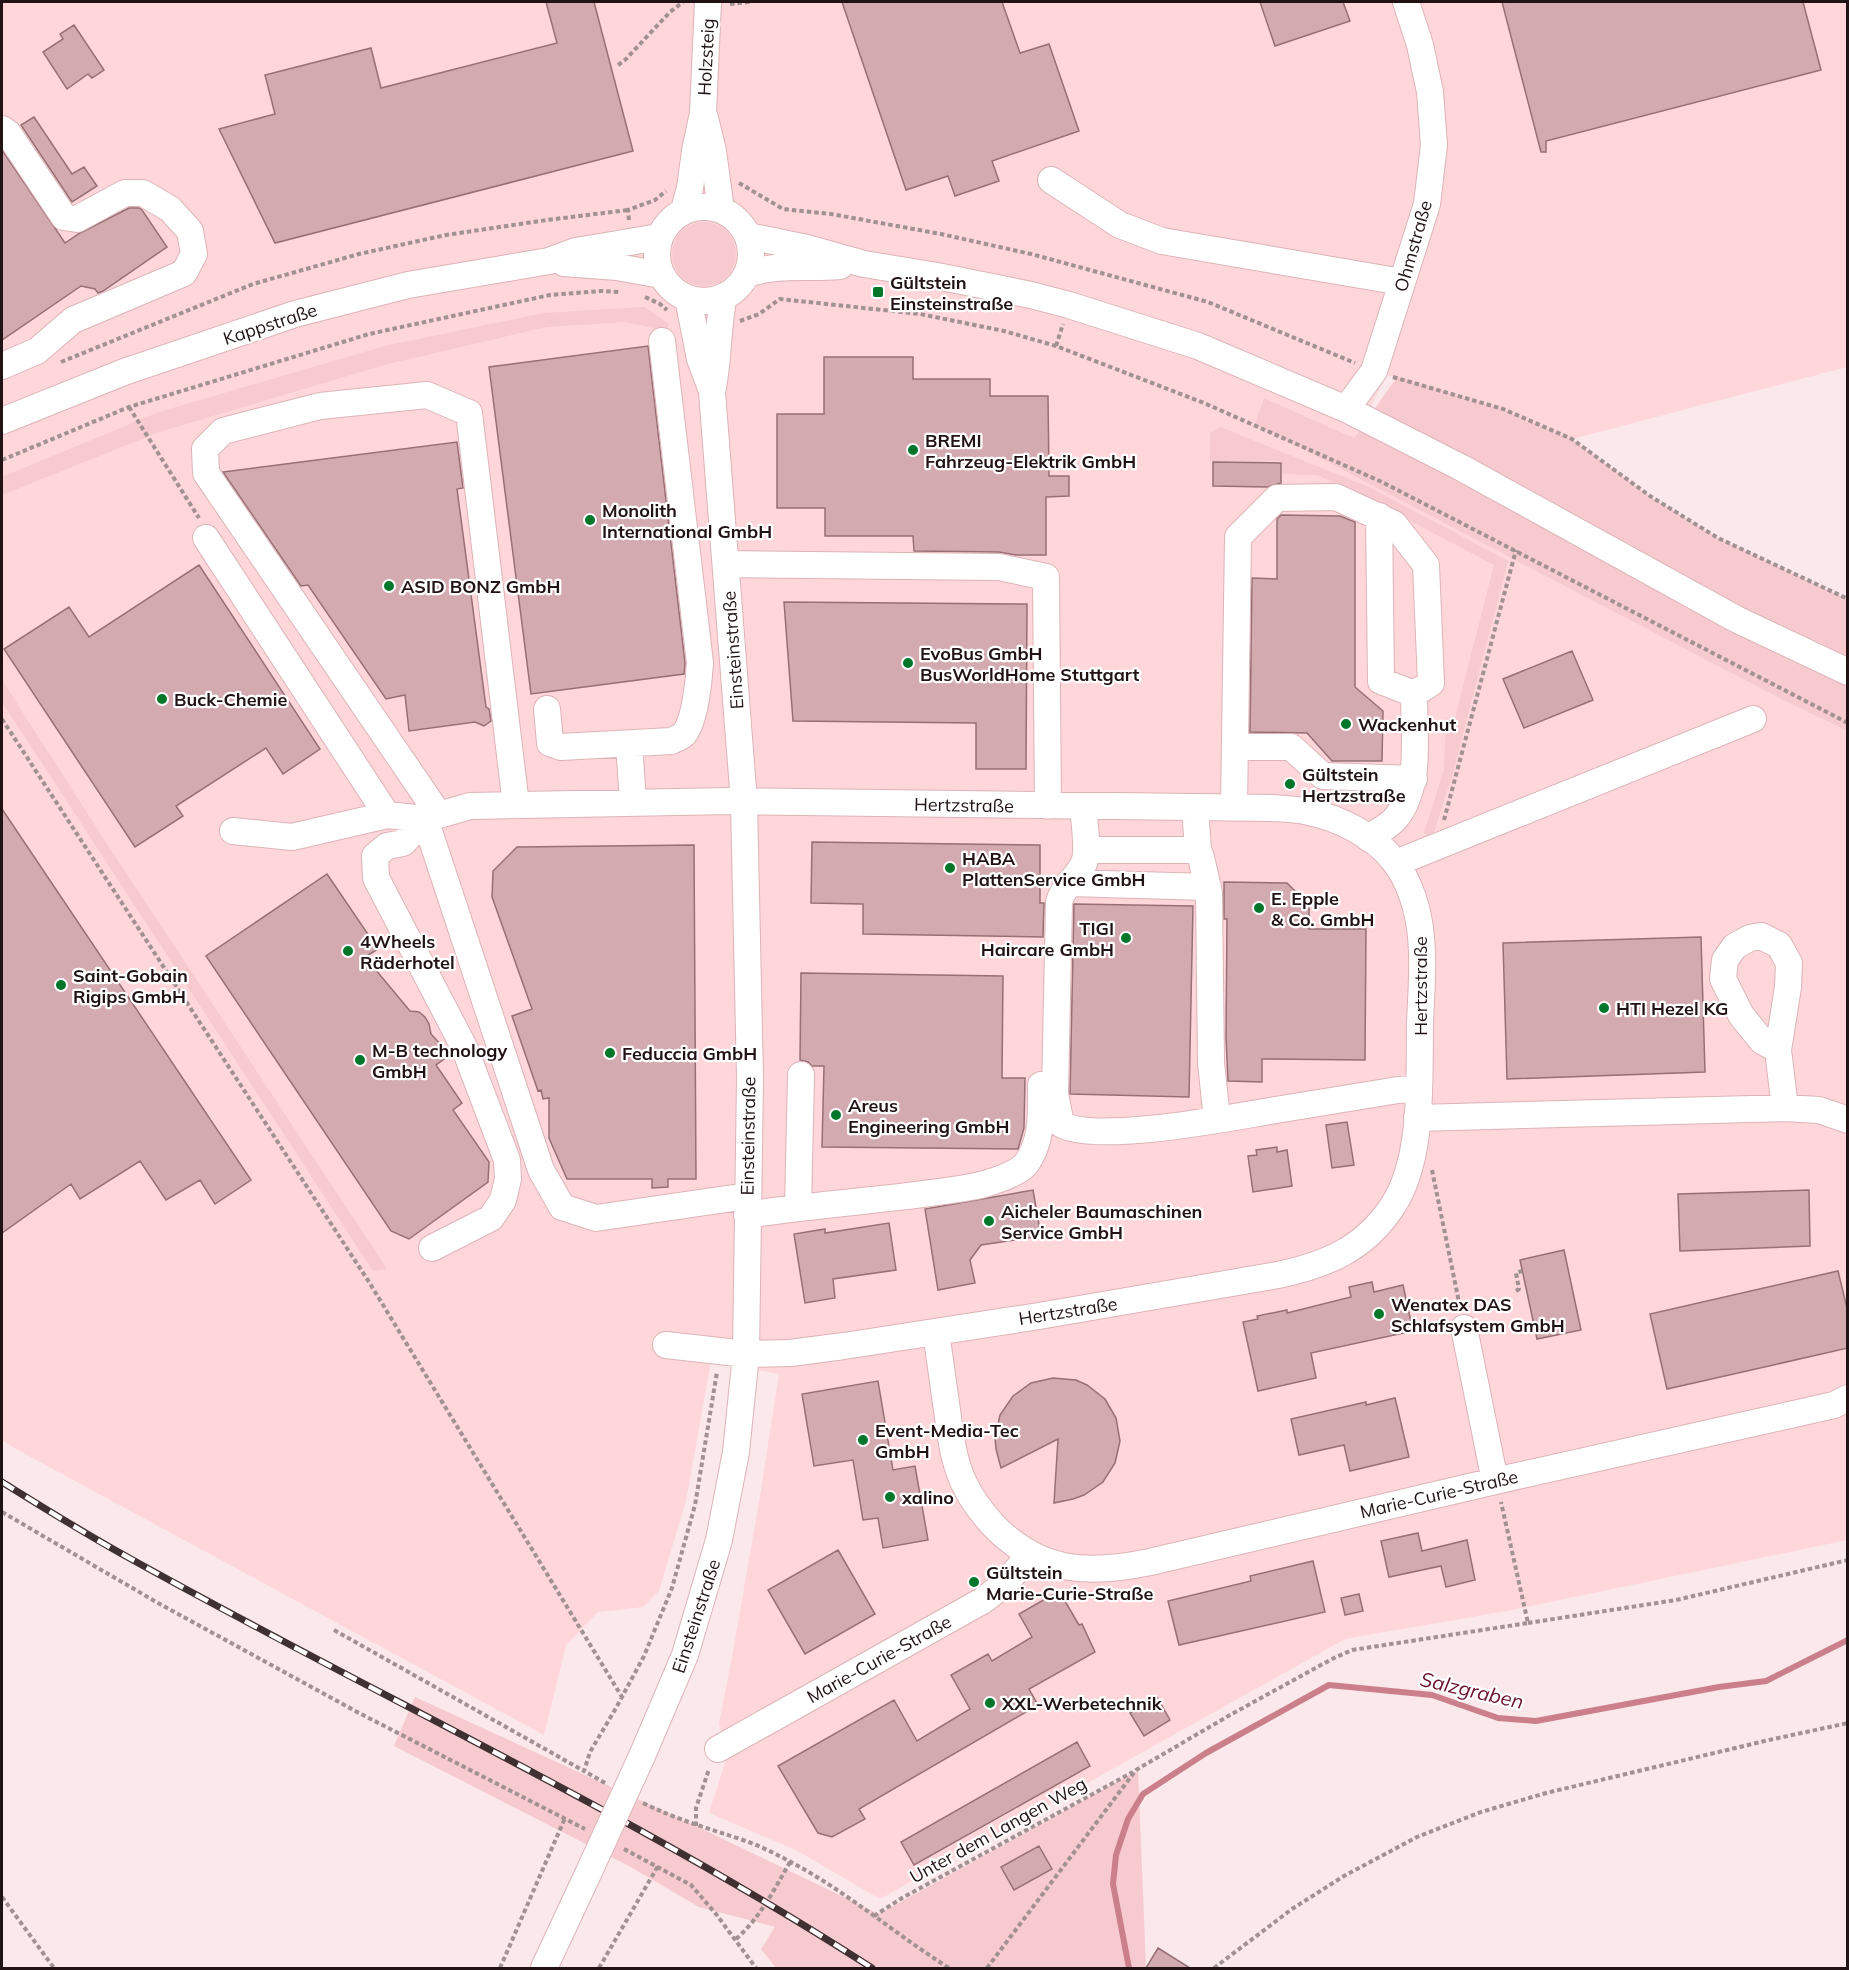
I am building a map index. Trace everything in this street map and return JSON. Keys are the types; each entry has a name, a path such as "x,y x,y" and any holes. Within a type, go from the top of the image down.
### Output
{"street":[{"name":"Holzsteig","path":"708,2 703,113 697,141 704,177 721,210"},
{"name":"Ohmstraße","path":"1346,409 1374,371 1427,204 1434,144 1430,92 1420,45 1406,2"},
{"path":"2,129 8,134 64,217 78,219 125,193 143,193 170,209 190,231 195,254 184,273 73,320 37,351 2,366"},
{"name":"Holzsteig","path":"684,210 704,177"},
{"path":"1051,180 1120,225 1162,241 1402,282"},
{"path":"702,206 721,210 737,220 748,236 751,255 747,274 737,287 724,296 680,308 672,289 661,275 656,256 659,237 669,221 684,210 702,206"},
{"path":"748,236 807,248 864,264 962,280 1069,305 1198,346 1346,409 1462,468 1736,619 1848,672"},
{"name":"Kappstraße","path":"2,421 124,372 295,314 408,285 549,261 576,251 659,237"},
{"name":"Kappstraße","path":"549,261 632,269 661,275"},
{"path":"747,274 779,266 834,267 864,264"},
{"name":"Einsteinstraße","path":"712,392 724,296"},
{"name":"Einsteinstraße","path":"544,1968 642,1756 685,1655 719,1540 736,1452 746,1354 750,1078 744,802 712,392 680,308"},
{"path":"547,709 550,743 561,747 671,741 684,734 693,712 700,663 662,341"},
{"path":"516,805 469,413 427,396 320,406 223,431 205,449 206,473 432,817 541,1170 562,1207 596,1218 747,1206 798,1207 973,1187 1003,1178 1024,1167 1035,1149 1040,1130 1044,972"},
{"path":"1234,808 1238,537 1277,498 1336,497 1379,516 1394,524 1426,565 1431,682 1414,694"},
{"path":"1379,516 1381,681 1414,694"},
{"path":"206,538 387,815"},
{"path":"727,564 999,567 1046,577 1048,806"},
{"path":"1368,838 1395,820 1409,798 1414,779 1414,694"},
{"path":"1396,863 1753,719"},
{"path":"629,744 633,802"},
{"path":"1235,747 1291,747 1323,776 1414,779"},
{"name":"Hertzstraße","path":"432,817 470,806 633,802 1195,807 1307,811 1335,819 1368,838 1387,852 1396,863 1407,884 1416,909 1421,936 1418,1089 1412,1156 1402,1188 1381,1222 1354,1246 1337,1257 1317,1266 1268,1277 936,1333 790,1353 746,1354 666,1345"},
{"path":"1083,806 1086,850 1084,861 1062,892 1059,902 1055,1094 1061,1124 1069,1129 1110,1131 1153,1128 1398,1090 1418,1089"},
{"path":"1195,807 1198,850 1208,887 1211,1063 1217,1119"},
{"path":"233,831 292,837 387,815 432,817"},
{"path":"432,817 403,843 387,846 375,856 376,878 464,1047 507,1160 508,1179 502,1200 491,1218 432,1248"},
{"path":"1086,850 1198,850"},
{"path":"1069,883 1208,887"},
{"path":"1778,1050 1785,1108"},
{"path":"798,1207 801,1075"},
{"path":"1416,1118 1785,1108 1819,1110 1848,1120"},
{"name":"Marie-Curie-Straße","path":"936,1333 954,1452 962,1480 975,1502 1008,1540 1029,1554 1075,1569 1118,1569 1834,1405 1848,1398"},
{"path":"1472,1338 1495,1481"},
{"name":"Marie-Curie-Straße","path":"717,1749 981,1601 998,1590 1029,1554"}],"path":[{"path":"618,65 670,12 683,2 683,10"},
{"path":"54,365 253,284 359,254 446,235 548,219 628,210 643,206 664,194 676,175 732,179 783,209 831,214 941,234 1031,254 1208,302 1374,371 1503,409 1572,439 1650,496 1718,538 1848,599"},
{"path":"628,210 631,243"},
{"path":"632,269 632,293 660,304 680,308"},
{"path":"2,460 129,407 369,334 550,295 601,291 621,292"},
{"path":"780,299 957,320 1004,331 1056,346 1204,403 1382,482 1848,723"},
{"path":"129,407 205,527 206,538"},
{"path":"1437,847 1516,550"},
{"path":"2,719 369,1282 622,1697 644,1656 672,1588 684,1547 695,1505 720,1350"},
{"path":"1412,1156 1432,1169 1472,1338"},
{"path":"1516,1290 1520,1289 1515,1273 1522,1271"},
{"path":"2,1512 158,1603 359,1713 596,1834"},
{"path":"1508,1529 1528,1623"},
{"name":"Unter dem Langen Weg","path":"874,1916 902,1898 1136,1770 1230,1715 1352,1650 1676,1600 1848,1560"},
{"path":"334,1630 584,1771"},
{"path":"1214,1968 1292,1909 1344,1875 1417,1837 1481,1812 1568,1787 1848,1723"},
{"path":"717,1749 698,1799 696,1826 744,1840 790,1862 834,1887 949,1968"},
{"path":"987,1968 1136,1770"},
{"path":"500,1968 564,1818"},
{"path":"616,1845 691,1885 736,1939 756,1968"},
{"path":"736,1939 760,1912 790,1862"},
{"path":"599,1968 658,1866"},
{"path":"2,1897 54,1968"}],"shaded area":[{"path":"2,2 1847,2 1847,367 1572,439 1503,409 1387,375 1354,438 1264,398 1256,424 1781,699 1847,731 1847,1540 1512,1610 1345,1639 880,1899 796,1850 709,1813 727,1757 719,1723 761,1490 779,1374 711,1361 686,1501 659,1591 643,1607 598,1612 566,1645 544,1735 2,1440"},
{"path":"698,222 710,222 727,231 734,242 736,254 734,266 727,277 710,286 698,286 686,281 677,272 672,260 672,248 677,236 686,227"},
{"path":"644,307 669,324 666,331 626,322 546,327 388,364 162,431 2,495 2,477 159,412 385,346 544,313"},
{"path":"1397,377 1503,409 1572,439 1650,496 1718,538 1847,599 1847,731 1781,699 1255,424 1264,398 1354,438"},
{"path":"1220,427 1369,487 1508,561 1452,776 1432,838 1424,833 1444,770 1446,718 1455,718 1494,565 1365,497 1317,475 1283,474 1281,461 1210,461 1210,433"},
{"path":"2,680 107,844 387,1269 373,1271 2,702"},
{"path":"415,1697 696,1826 879,1914 1138,1770 1146,1968 776,1968 761,1949 775,1927 699,1907 629,1866 394,1746"}],"building":[{"path":"546,2 594,2 633,151 275,243 219,129 275,114 265,75 371,48 381,88 557,43"},
{"path":"842,2 1002,2 1020,53 1049,44 1079,131 992,161 999,181 955,196 948,176 906,190"},
{"path":"1260,2 1343,2 1350,21 1275,46"},
{"path":"1502,2 1803,2 1821,70 1546,141 1546,152 1541,152"},
{"path":"74,25 104,70 92,78 88,74 67,89 43,52 63,39 60,34"},
{"path":"34,117 72,174 84,167 97,186 72,202 21,125"},
{"path":"2,150 65,243 129,208 139,208 167,247 103,291 98,293 95,289 81,286 2,340"},
{"name":"Monolith International GmbH","path":"648,346 685,663 684,674 531,694 489,367"},
{"name":"BREMI Fahrzeug-Elektrik GmbH","path":"824,357 913,357 913,379 990,379 990,396 1048,396 1049,476 1069,476 1069,496 1046,497 1046,555 914,551 913,536 825,536 825,508 777,508 777,414 824,414"},
{"name":"ASID BONZ GmbH","path":"457,442 463,488 457,489 486,707 489,709 491,721 484,726 475,722 409,731 405,695 386,699 308,585 301,586 223,472"},
{"path":"1213,462 1281,463 1281,483 1268,487 1213,486"},
{"path":"1281,515 1340,516 1355,522 1355,687 1383,711 1382,761 1332,761 1307,733 1250,732 1252,578 1277,579 1277,519"},
{"name":"Buck-Chemie","path":"199,565 320,749 283,774 266,748 176,806 183,816 135,847 4,649 69,607 89,637"},
{"name":"EvoBus GmbH BusWorldHome Stuttgart","path":"784,602 1027,604 1026,769 976,769 976,723 793,721"},
{"path":"1572,651 1593,700 1524,728 1503,679"},
{"name":"Saint-Gobain Rigips GmbH","path":"2,809 251,1180 215,1204 200,1180 166,1200 140,1161 80,1199 71,1184 2,1233"},
{"path":"812,842 1040,845 1040,903 1044,903 1043,937 863,934 863,904 811,903"},
{"name":"Feduccia GmbH","path":"694,845 696,1179 668,1179 668,1187 652,1188 652,1179 567,1179 549,1138 549,1098 543,1099 541,1090 538,1091 512,1016 532,1009 492,897 493,871 517,847"},
{"name":"M-B technology GmbH","path":"327,874 378,949 365,957 410,1011 419,1012 425,1017 431,1034 450,1055 436,1065 462,1103 453,1110 489,1162 488,1182 409,1239 391,1231 206,956"},
{"path":"1224,882 1287,883 1309,905 1309,929 1366,929 1365,1060 1262,1059 1262,1082 1228,1081 1227,919 1224,919"},
{"path":"1074,904 1193,906 1189,1097 1070,1094"},
{"name":"HTI Hezel KG","path":"1701,937 1705,1072 1507,1079 1503,943"},
{"path":"801,973 1003,976 1002,1078 1025,1078 1024,1128 1018,1149 822,1147 824,1066 812,1066 800,1060"},
{"path":"1347,1122 1354,1165 1332,1168 1326,1125"},
{"path":"1277,1147 1277,1152 1287,1150 1292,1186 1253,1192 1248,1156 1257,1155 1256,1150"},
{"path":"1033,1190 1041,1236 981,1245 970,1260 975,1283 938,1290 925,1209"},
{"path":"1809,1190 1810,1246 1680,1251 1678,1194"},
{"path":"889,1223 896,1270 833,1279 835,1298 805,1303 794,1234 825,1229 825,1233"},
{"path":"1564,1250 1581,1330 1537,1339 1520,1260"},
{"path":"1838,1271 1848,1312 1848,1348 1667,1389 1650,1314"},
{"path":"1372,1282 1374,1292 1403,1285 1413,1331 1311,1353 1316,1378 1258,1391 1243,1322 1258,1319 1257,1316 1287,1310 1287,1313 1351,1297 1349,1287"},
{"path":"1053,1378 1076,1380 1087,1385 1105,1399 1116,1418 1120,1441 1115,1463 1103,1482 1084,1495 1054,1503 1058,1439 1001,1468 995,1438 1000,1415 1013,1396 1031,1383"},
{"path":"878,1381 893,1470 915,1466 928,1540 883,1548 878,1518 863,1520 853,1460 814,1466 802,1394"},
{"path":"1395,1398 1409,1457 1350,1471 1344,1445 1299,1455 1291,1419 1366,1402 1366,1405"},
{"path":"1418,1533 1422,1551 1467,1540 1475,1580 1446,1587 1441,1566 1389,1577 1381,1541"},
{"path":"838,1550 875,1614 805,1654 768,1590"},
{"path":"1313,1561 1325,1612 1179,1645 1168,1601 1251,1581 1250,1576"},
{"path":"1059,1591 1079,1625 1082,1624 1095,1652 1029,1689 1038,1705 859,1809 865,1819 832,1837 818,1833 778,1766 894,1700 917,1741 970,1709 951,1675 988,1654 992,1661 1032,1637 1019,1614"},
{"path":"1359,1594 1363,1611 1345,1615 1341,1598"},
{"path":"1157,1697 1170,1720 1144,1736 1130,1713"},
{"path":"1077,1742 1090,1766 914,1865 901,1842"},
{"path":"1039,1846 1052,1869 1014,1890 1001,1867"},
{"path":"1158,1948 1190,1968 1146,1968"}],"waterway":[{"name":"Salzgraben","path":"1129,1968 1113,1884 1116,1855 1128,1819 1143,1794 1206,1753 1329,1685 1432,1695 1498,1718 1536,1721 1719,1687 1766,1681 1848,1640"}],"railway":[{"path":"2,1482 82,1531 224,1610 598,1807 782,1912 872,1968"}],"place":[{"name":"Gültstein Einsteinstraße","path":"878,292"},
{"name":"BREMI Fahrzeug-Elektrik GmbH","path":"913,450"},
{"name":"Monolith International GmbH","path":"590,520"},
{"name":"ASID BONZ GmbH","path":"389,586"},
{"name":"EvoBus GmbH BusWorldHome Stuttgart","path":"908,663"},
{"name":"Buck-Chemie","path":"162,699"},
{"name":"Wackenhut","path":"1346,724"},
{"name":"Gültstein Hertzstraße","path":"1290,784"},
{"name":"HABA PlattenService GmbH","path":"950,868"},
{"name":"E. Epple & Co. GmbH","path":"1259,908"},
{"name":"TIGI Haircare GmbH","path":"1126,938"},
{"name":"4Wheels Räderhotel","path":"348,951"},
{"name":"Saint-Gobain Rigips GmbH","path":"61,985"},
{"name":"HTI Hezel KG","path":"1604,1008"},
{"name":"Feduccia GmbH","path":"610,1053"},
{"name":"M-B technology GmbH","path":"360,1060"},
{"name":"Areus Engineering GmbH","path":"836,1115"},
{"name":"Aicheler Baumaschinen Service GmbH","path":"989,1221"},
{"name":"Wenatex DAS Schlafsystem GmbH","path":"1379,1314"},
{"name":"Event-Media-Tec GmbH","path":"863,1440"},
{"name":"xalino","path":"890,1497"},
{"name":"Gültstein Marie-Curie-Straße","path":"974,1582"},
{"name":"XXL-Werbetechnik","path":"990,1703"}]}
